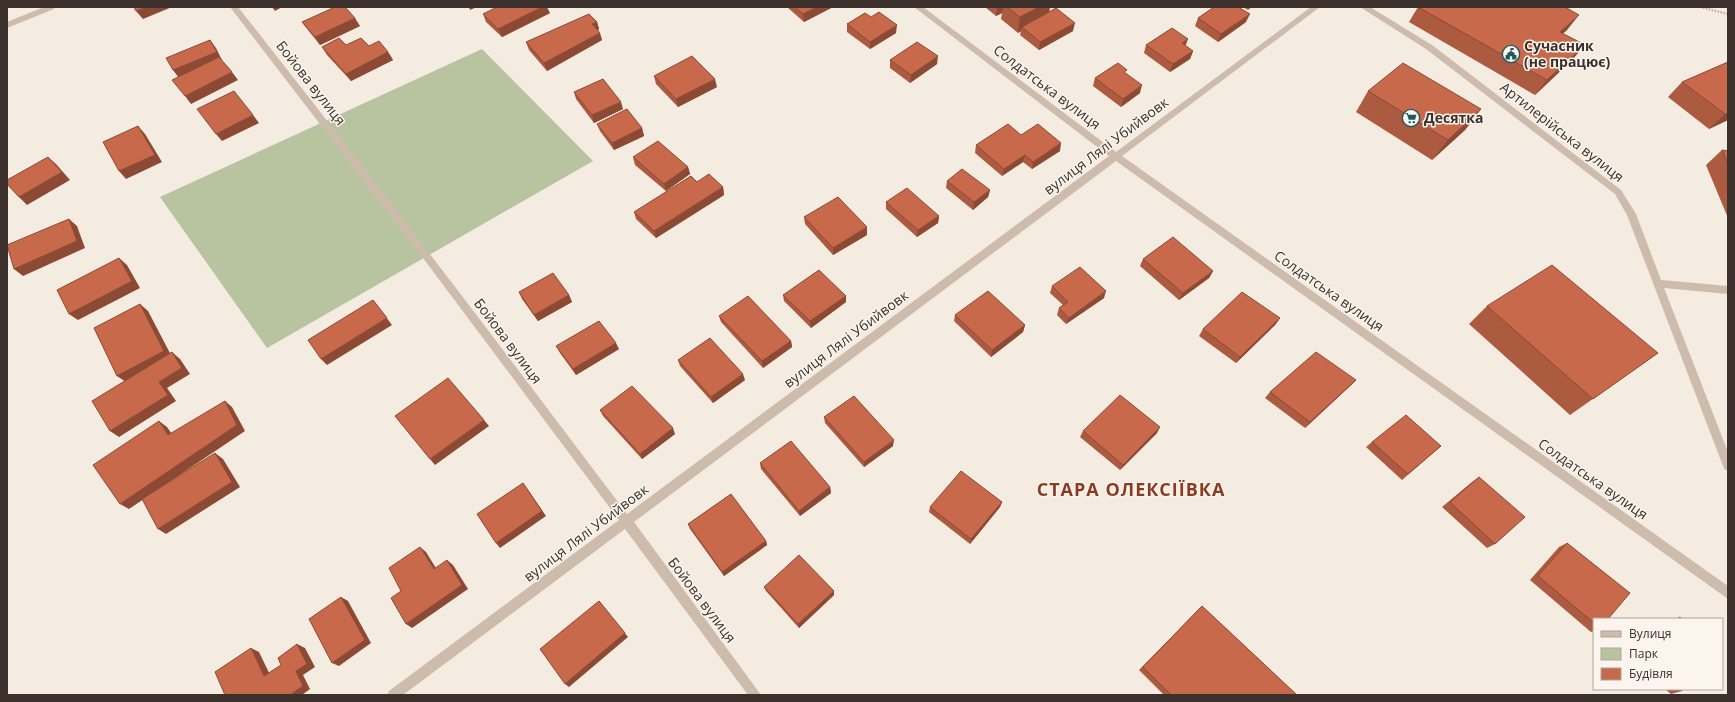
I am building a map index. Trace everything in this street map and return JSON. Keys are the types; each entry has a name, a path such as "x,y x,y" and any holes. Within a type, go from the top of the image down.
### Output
{"street":[{"path":"7,26 51,7"},
{"name":"Бойова вулиця","path":"234,7 327,125 626,520 755,695"},
{"name":"Солдатська вулиця","path":"918,7 1115,156 1728,593"},
{"name":"вулиця Лялі Убийвовк","path":"393,695 1316,7"},
{"name":"Артилерійська вулиця","path":"1364,7 1429,47 1618,192 1631,214 1728,466"},
{"path":"1658,284 1728,290"}],"path":[{"path":"1700,7 1728,14"}],"green space":[{"path":"482,49 593,161 267,348 160,197"}],"building":[{"path":"134,7 146,7 136,11"},
{"path":"335,7 345,7 355,18 315,37 302,22"},
{"path":"497,7 542,7 498,29 483,14"},
{"path":"795,7 817,7 803,14"},
{"path":"1007,7 1039,7 1020,17"},
{"path":"1214,7 1238,7 1250,14 1221,34 1198,18"},
{"name":"Сучасник (не працює)","path":"1418,7 1565,7 1579,15 1560,32 1585,45 1547,80"},
{"path":"1056,8 1075,23 1040,42 1022,27"},
{"path":"879,12 897,25 870,42 847,24 865,13 871,17"},
{"path":"589,14 597,22 592,24 600,33 544,63 526,42"},
{"path":"1172,28 1188,39 1182,43 1193,51 1173,64 1146,45"},
{"path":"339,38 346,45 361,38 369,46 379,41 388,52 346,74 322,47"},
{"path":"210,40 217,52 173,70 166,58"},
{"path":"917,42 938,56 911,75 890,60"},
{"path":"692,56 715,79 676,99 654,76"},
{"path":"219,57 232,72 185,96 172,80"},
{"path":"1728,62 1728,113 1725,114 1682,82"},
{"path":"1118,63 1127,70 1124,72 1142,85 1123,99 1095,78"},
{"path":"1403,63 1481,109 1448,140 1368,91"},
{"path":"603,79 621,102 592,115 574,92"},
{"path":"234,91 253,115 216,134 197,109"},
{"path":"627,109 642,128 612,143 597,124"},
{"path":"1008,124 1021,135 1038,124 1061,143 1033,162 1025,155 1004,169 976,145"},
{"path":"138,126 155,155 119,171 103,142"},
{"path":"658,141 688,167 664,184 633,157"},
{"path":"1722,150 1728,151 1728,164"},
{"path":"48,157 62,172 19,197 7,184 7,180"},
{"path":"962,169 990,190 974,202 947,181"},
{"path":"709,174 723,187 654,231 634,212 691,176 697,182"},
{"path":"907,188 939,216 918,230 886,202"},
{"path":"838,197 867,227 833,248 804,217"},
{"path":"69,219 77,241 14,269 7,245"},
{"path":"1173,237 1213,271 1183,293 1143,259"},
{"path":"119,258 132,281 69,314 57,290"},
{"path":"1552,265 1658,353 1593,399 1487,306"},
{"path":"1080,267 1106,291 1069,318 1059,308 1068,302 1052,286"},
{"path":"819,270 846,296 810,321 783,295"},
{"path":"553,273 569,295 534,315 519,292"},
{"path":"988,291 1025,325 992,350 955,315"},
{"path":"1242,292 1280,318 1240,357 1203,329"},
{"path":"748,296 791,341 762,361 719,316"},
{"path":"373,300 387,318 321,359 308,340"},
{"path":"140,304 164,351 117,376 94,328"},
{"path":"599,321 616,343 573,369 556,346"},
{"path":"710,338 743,374 711,397 678,360"},
{"path":"172,352 182,368 159,382 168,395 110,431 92,401"},
{"path":"1316,352 1356,380 1310,422 1270,392"},
{"path":"448,378 484,420 430,459 395,416"},
{"path":"632,386 673,428 640,454 600,410"},
{"path":"1120,395 1160,427 1123,465 1083,431"},
{"path":"854,396 894,440 864,462 824,417"},
{"path":"225,401 237,425 120,504 93,465 159,421 168,435"},
{"path":"1406,415 1441,446 1408,474 1372,442"},
{"path":"791,441 830,487 799,511 760,463"},
{"path":"215,453 232,482 158,529 142,499"},
{"path":"961,471 1002,502 971,539 930,507"},
{"path":"1479,477 1525,517 1495,544 1450,502"},
{"path":"523,483 542,511 496,543 477,514"},
{"path":"731,494 766,541 722,572 688,524"},
{"path":"1567,543 1630,593 1609,618 1593,618 1593,622 1538,576"},
{"path":"420,547 434,569 447,560 462,585 406,624 391,598 401,591 389,568"},
{"path":"799,555 834,591 798,624 764,587"},
{"path":"341,597 365,640 332,663 309,619"},
{"path":"599,601 625,633 565,684 540,649"},
{"path":"1202,606 1297,695 1171,695 1143,667"},
{"path":"297,644 307,664 296,671 303,686 290,695 225,695 215,672 251,648 264,676 281,665 278,658"}],"place":[{"name":"Сучасник (не працює)","path":"1511,54"},
{"name":"Десятка","path":"1411,118"}],"district":[{"name":"СТАРА ОЛЕКСІЇВКА","path":"1131,490"}]}
